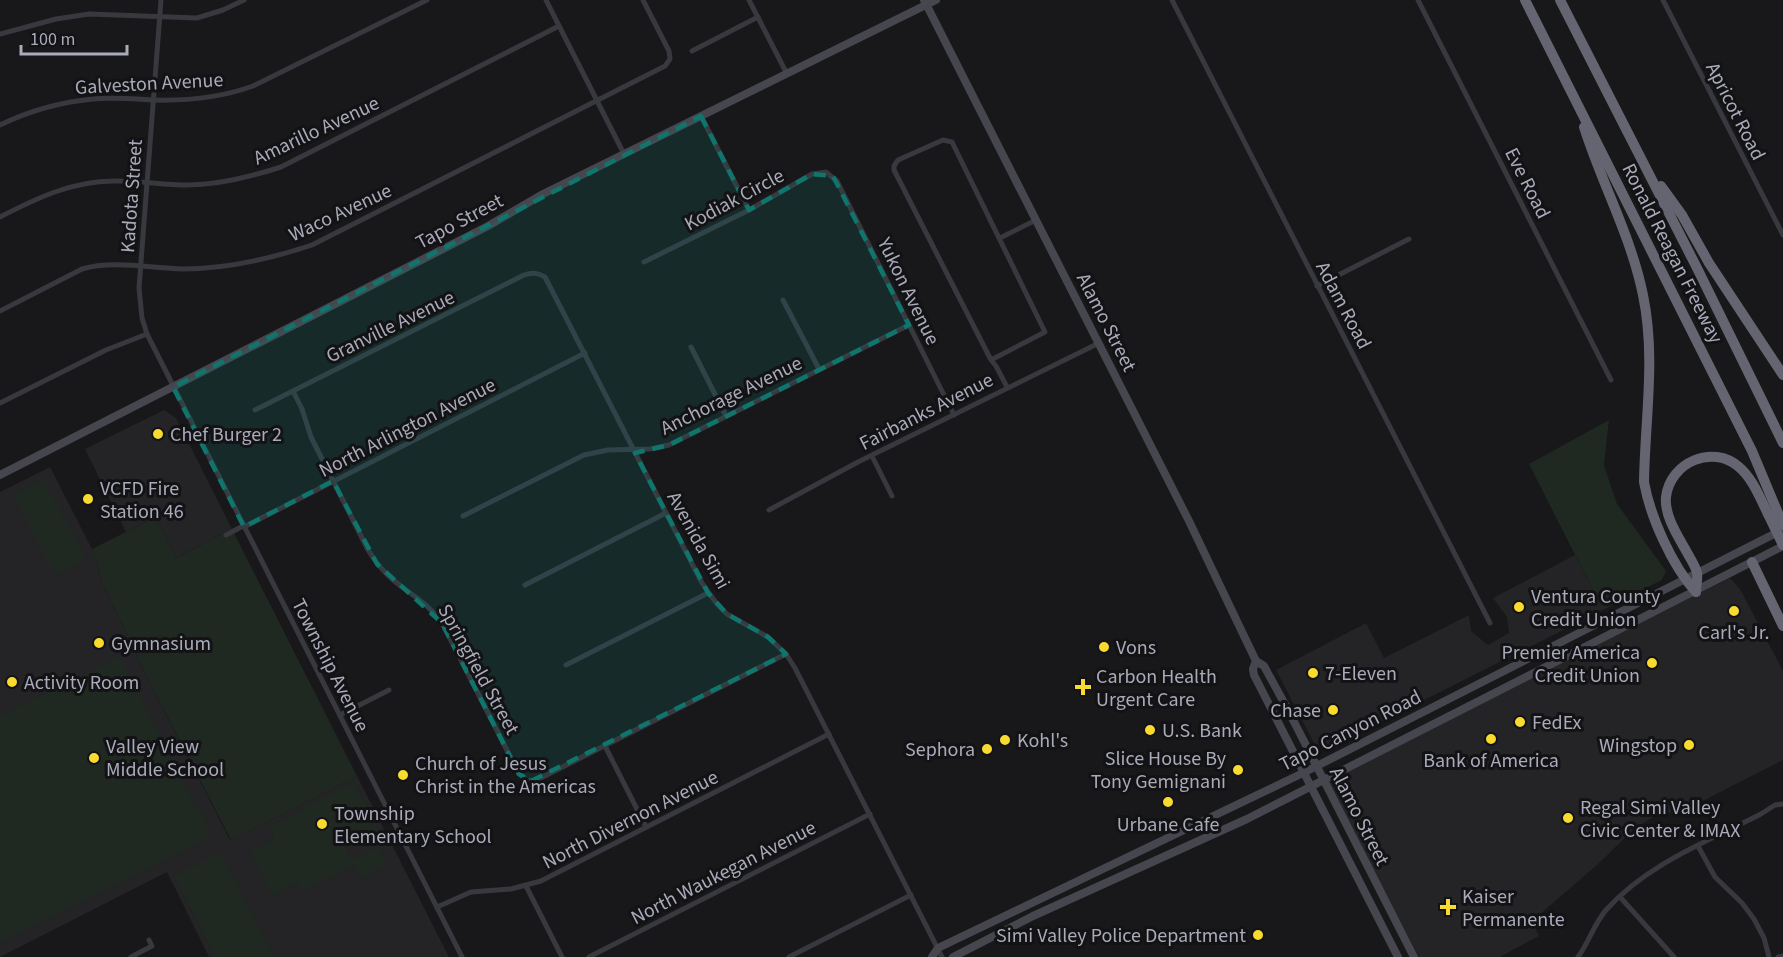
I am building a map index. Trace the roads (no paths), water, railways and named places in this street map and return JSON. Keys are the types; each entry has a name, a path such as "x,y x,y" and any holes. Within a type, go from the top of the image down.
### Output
{"highway":[{"name":"Ronald Reagan Freeway","path":"1525,0 1752,451 1773,512 1783,525"},
{"name":"Ronald Reagan Freeway","path":"1560,0 1783,444"},
{"path":"1572,93 1593,154 1626,234 1641,285 1650,358 1644,482 1652,515 1684,579 1696,591"},
{"path":"1638,153 1682,215 1709,263 1783,375"},
{"path":"1696,591 1697,573 1666,510 1668,488 1672,477 1677,470 1694,460 1714,456 1725,458 1738,465 1773,512 1783,545"},
{"path":"1752,562 1783,626"}],"main road":[{"name":"Tapo Street","path":"0,475 488,226 543,194 787,74 925,2 936,0"},
{"name":"Alamo Street","path":"925,2 1189,521 1256,661 1264,666 1414,957"},
{"name":"Tapo Canyon Road","path":"938,948 1304,772 1783,530"},
{"name":"Tapo Canyon Road","path":"953,957 1034,916 1246,819 1783,545"},
{"name":"Alamo Street","path":"1256,661 1253,669 1254,675 1398,957"},
{"path":"932,957 938,948"}],"street":[{"name":"Kadota Street","path":"161,0 139,302 147,334 172,387"},
{"path":"0,34 56,18 89,14 197,18 223,10 244,0"},
{"name":"Galveston Avenue","path":"0,124 43,108 69,102 116,98 205,99 231,94 253,86 427,0"},
{"path":"546,0 624,154"},
{"name":"Waco Avenue","path":"0,311 82,269 93,266 184,269 220,266 259,260 312,245 665,66 670,59 669,51 643,0"},
{"path":"749,0 787,74"},
{"name":"Adam Road","path":"1172,0 1490,623"},
{"name":"Eve Road","path":"1418,0 1611,380"},
{"name":"Apricot Road","path":"1663,0 1783,235"},
{"path":"692,51 758,17"},
{"name":"Amarillo Avenue","path":"0,217 36,198 81,185 113,181 186,185 217,183 281,167 559,26"},
{"path":"701,116 749,210"},
{"path":"991,360 1045,332 952,142 943,140 898,160 894,165 894,170 991,360 1007,387"},
{"name":"Kodiak Circle","path":"644,262 749,210 812,174 826,172 837,181"},
{"name":"Yukon Avenue","path":"837,181 954,415"},
{"path":"1000,238 1036,220"},
{"path":"1317,286 1409,239"},
{"name":"Avenida Simi","path":"539,274 549,283 708,593 727,614 768,637 786,654 795,668 942,957"},
{"name":"Granville Avenue","path":"255,410 524,275 539,274"},
{"path":"783,300 819,369"},
{"name":"Anchorage Avenue","path":"464,516 584,455 608,450 650,449 669,445 909,325"},
{"path":"0,403 106,350 147,334"},
{"name":"Fairbanks Avenue","path":"769,510 1007,387 1098,343"},
{"path":"691,347 726,416"},
{"name":"North Arlington Avenue","path":"226,534 585,353"},
{"name":"Township Avenue","path":"172,387 462,957"},
{"name":"Springfield Street","path":"293,391 302,409 311,437 377,564 392,579 425,603 442,623 522,778 531,782 536,781 786,654"},
{"path":"872,456 892,496"},
{"path":"525,585 666,513"},
{"path":"566,665 708,593"},
{"path":"340,715 389,690"},
{"name":"North Divernon Avenue","path":"437,907 471,892 526,886 541,880 829,734"},
{"path":"605,746 646,827"},
{"path":"1578,957 1598,921 1648,872 1775,805 1783,804"},
{"name":"North Waukegan Avenue","path":"589,957 870,814"},
{"path":"1698,846 1714,877 1742,903 1754,918 1764,938 1769,957"},
{"path":"526,886 562,957"},
{"path":"789,957 911,895"},
{"path":"1620,897 1674,957"},
{"path":"131,957 152,946 149,940"},
{"path":"1778,957 1783,956"}],"place":[{"name":"Chef Burger 2","path":"158,434"},
{"name":"VCFD Fire Station 46","path":"88,499"},
{"name":"Ventura County Credit Union","path":"1519,607"},
{"name":"Carl's Jr.","path":"1734,611"},
{"name":"Gymnasium","path":"99,643"},
{"name":"Vons","path":"1104,647"},
{"name":"Premier America Credit Union","path":"1652,663"},
{"name":"7-Eleven","path":"1313,673"},
{"name":"Activity Room","path":"12,682"},
{"name":"Carbon Health Urgent Care","path":"1083,687"},
{"name":"Chase","path":"1333,710"},
{"name":"FedEx","path":"1520,722"},
{"name":"U.S. Bank","path":"1150,730"},
{"name":"Bank of America","path":"1491,739"},
{"name":"Kohl's","path":"1005,740"},
{"name":"Wingstop","path":"1689,745"},
{"name":"Sephora","path":"987,749"},
{"name":"Valley View Middle School","path":"94,758"},
{"name":"Slice House By Tony Gemignani","path":"1238,770"},
{"name":"Church of Jesus Christ in the Americas","path":"403,775"},
{"name":"Urbane Cafe","path":"1168,802"},
{"name":"Regal Simi Valley Civic Center & IMAX","path":"1568,818"},
{"name":"Township Elementary School","path":"322,824"},
{"name":"Kaiser Permanente","path":"1448,907"},
{"name":"Simi Valley Police Department","path":"1258,935"}]}
